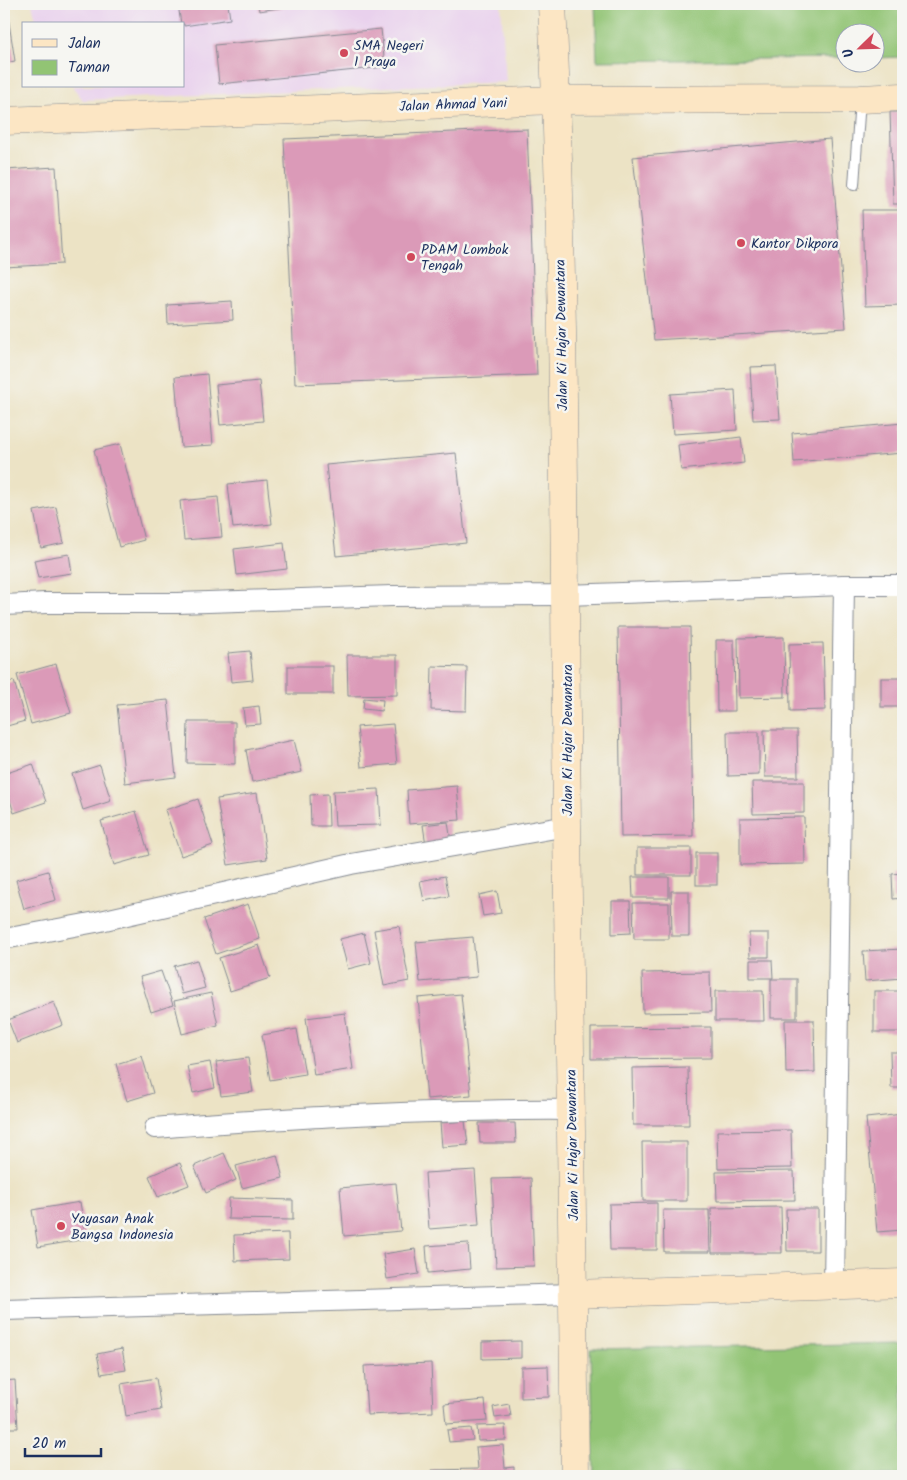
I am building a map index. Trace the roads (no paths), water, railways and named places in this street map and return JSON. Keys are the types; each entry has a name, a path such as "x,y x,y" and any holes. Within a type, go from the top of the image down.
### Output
{"street":[{"name":"Jalan Ki Hajar Dewantara","path":"552,4 556,100 566,595 575,1476"},
{"name":"Jalan Ahmad Yani","path":"4,122 351,112 556,100 860,100 903,97"},
{"path":"834,1285 844,585"},
{"path":"4,605 46,603 178,603 392,596 566,595 844,585 903,585"},
{"path":"4,939 105,920 351,864 567,826"},
{"path":"155,1128 225,1122 404,1113 522,1109 572,1110"},
{"path":"4,1310 903,1283"}],"lane":[{"path":"854,185 860,100"}],"place":[{"name":"SMA Negeri 1 Praya","path":"344,53"},
{"name":"Kantor Dikpora","path":"741,243"},
{"name":"PDAM Lombok Tengah","path":"411,257"},
{"name":"Yayasan Anak Bangsa Indonesia","path":"61,1226"}]}
